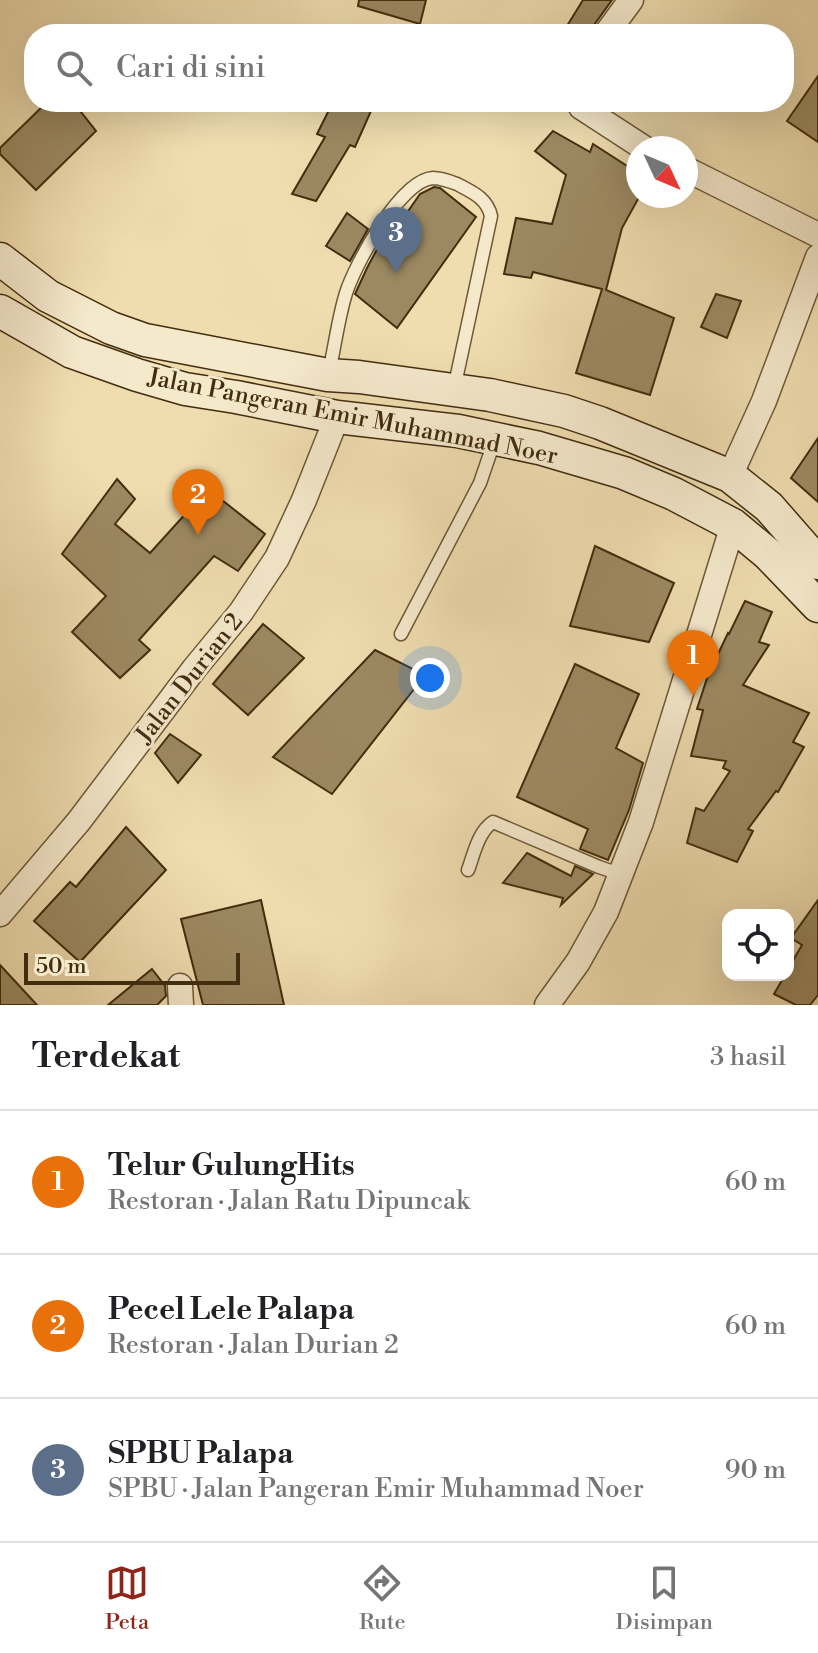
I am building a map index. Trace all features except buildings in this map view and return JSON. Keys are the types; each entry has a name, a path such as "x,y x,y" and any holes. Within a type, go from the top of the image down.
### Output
{"main road":[{"name":"Jalan Pangeran Emir Muhammad Noer","path":"0,259 48,296 111,328 145,340 328,375 490,395 564,411 600,423 730,476 769,507 818,563"},
{"name":"Jalan Pangeran Emir Muhammad Noer","path":"0,311 72,352 185,389 337,417 458,431 539,448 636,478 733,525 768,554 818,606"},
{"path":"236,397 245,360"},
{"path":"585,461 600,423"}],"street":[{"path":"613,24 631,0"},
{"path":"589,112 626,136"},
{"path":"698,175 818,235"},
{"path":"730,476 764,401 818,257"},
{"name":"Jalan Durian 2","path":"0,914 79,821 241,612 277,558 337,417"},
{"path":"547,1005 578,962 606,912 641,822 733,525"}],"lane":[{"path":"328,375 346,293 364,252 398,201 418,183 431,178 448,180 478,195 489,206 491,216 453,390"},
{"path":"401,634 480,483 495,439"},
{"path":"468,870 483,832 493,822 620,874"}],"place":[{"name":"SPBU Palapa","path":"396,273"},
{"name":"Pecel Lele Palapa","path":"198,535"},
{"name":"Telur GulungHits","path":"693,696"}]}
